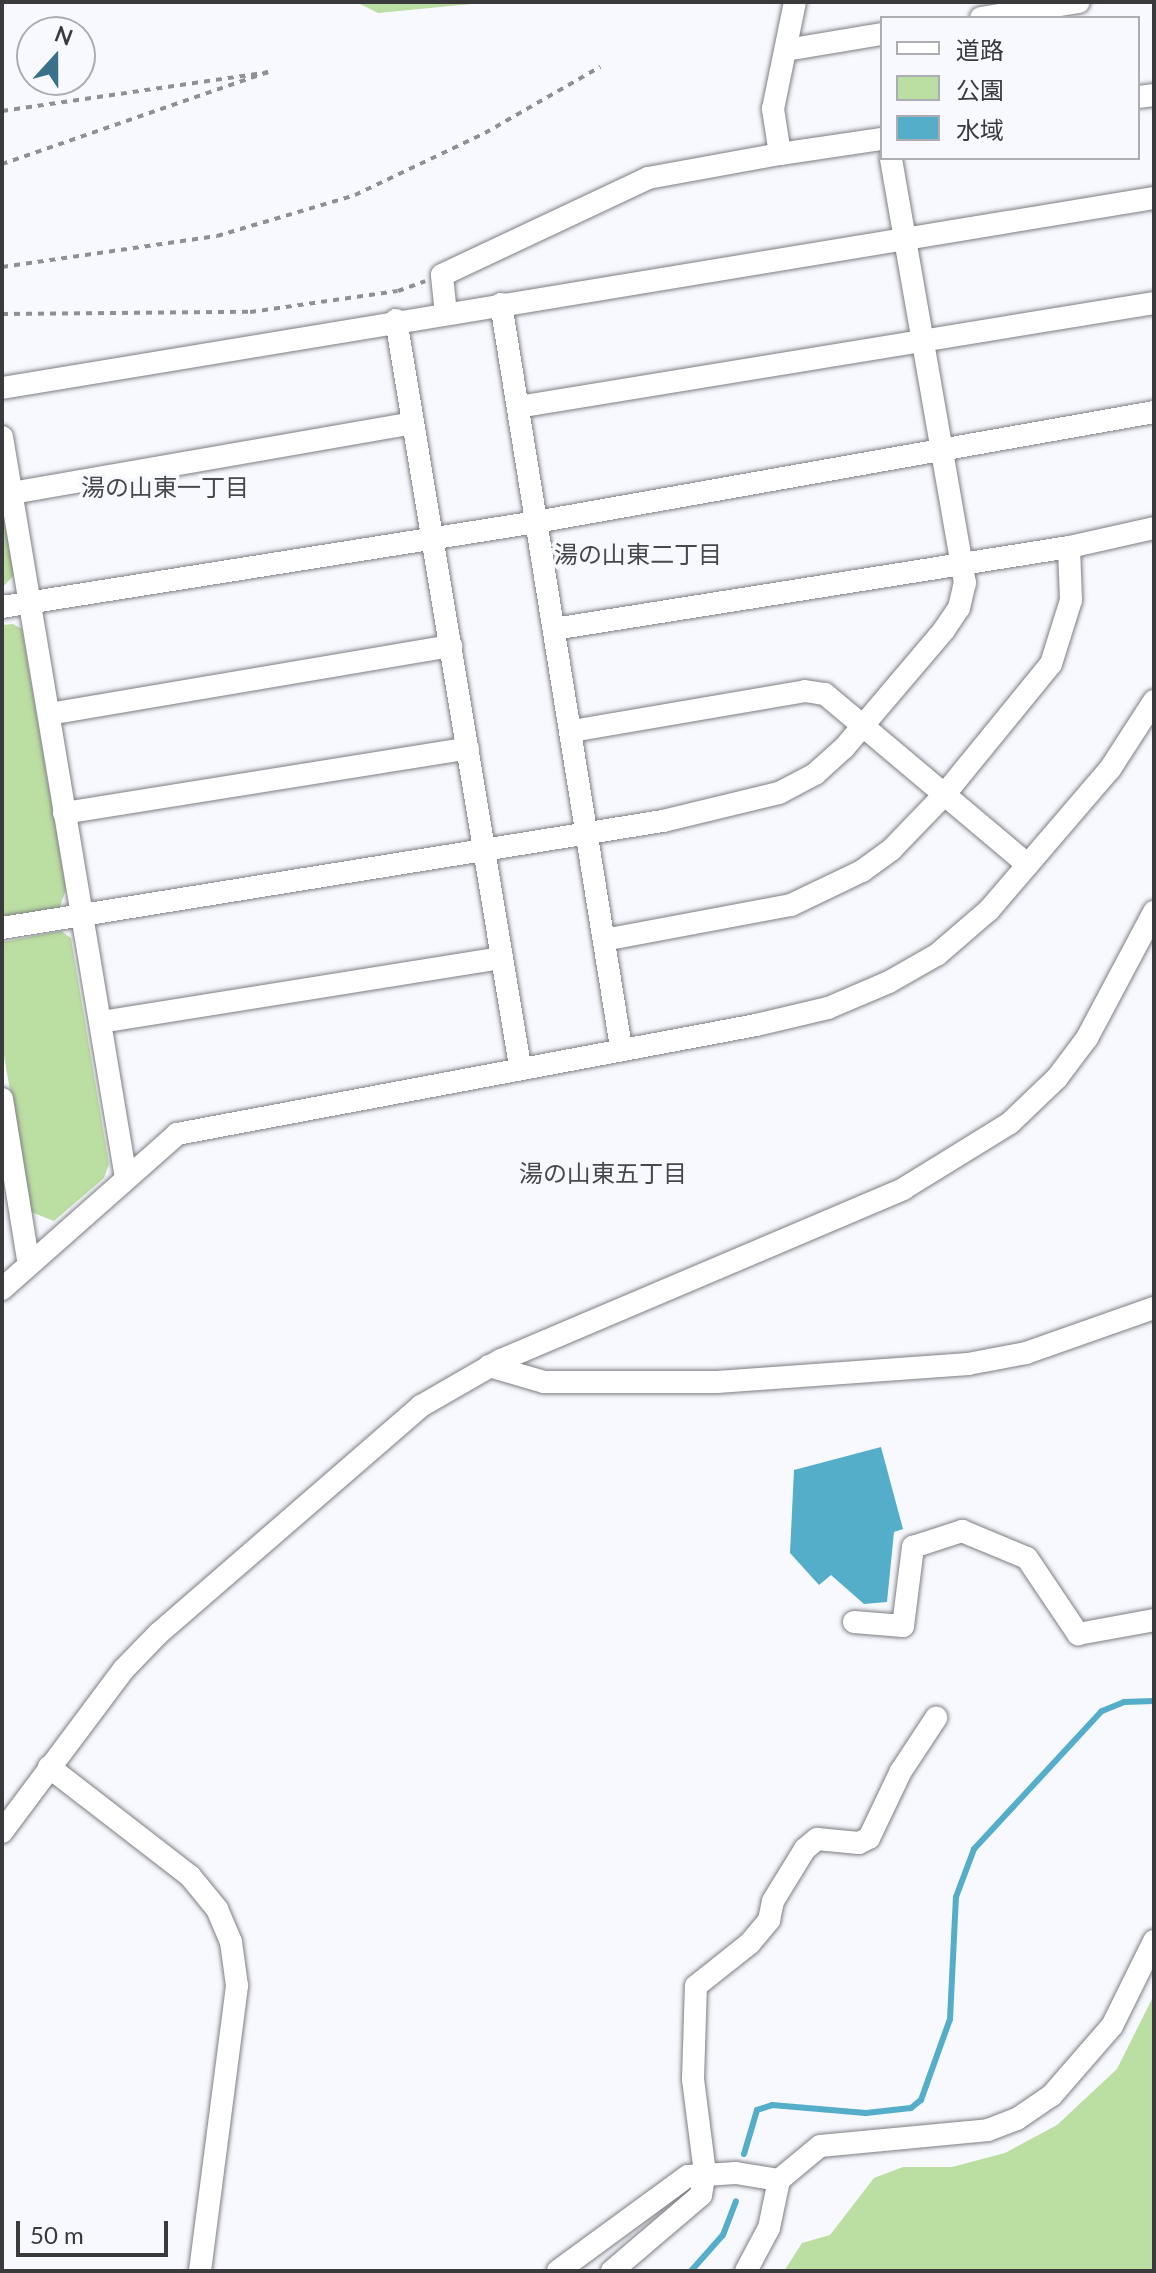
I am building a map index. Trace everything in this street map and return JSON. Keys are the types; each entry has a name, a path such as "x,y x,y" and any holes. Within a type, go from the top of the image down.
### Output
{"street":[{"path":"780,154 773,109 795,2"},
{"path":"993,16 1079,2"},
{"path":"786,50 880,34"},
{"path":"446,314 442,275 648,178 880,139"},
{"path":"2,928 81,918 585,835 779,793 815,774 865,723 959,608 965,583 891,160"},
{"path":"2,388 396,320 1154,198"},
{"path":"518,407 1154,303"},
{"path":"501,304 621,1047"},
{"path":"396,320 520,1066"},
{"path":"2,607 536,522 1154,412"},
{"path":"12,493 412,423"},
{"path":"2,437 126,1178"},
{"path":"554,629 1069,547 1154,528"},
{"path":"604,940 791,905 862,871 944,795 1051,664 1071,600 1069,547"},
{"path":"49,714 451,646"},
{"path":"572,731 805,691 825,694 865,723 1028,865"},
{"path":"2,1289 177,1134 828,1008 889,982 938,954 989,910 1110,769 1154,701"},
{"path":"64,813 468,748"},
{"path":"2,1832 49,1767 159,1633 386,1432 489,1366 903,1189 1010,1123 1057,1078 1087,1038 1154,912"},
{"path":"101,1022 502,958"},
{"path":"2,1099 29,1265"},
{"path":"489,1366 544,1382 629,1382 838,1375 968,1364 1026,1353 1154,1308"},
{"path":"854,1622 903,1626 913,1547 962,1531 1027,1558 1078,1634 1154,1620"},
{"path":"612,2271 693,2204 705,2173 693,2079 696,1986 750,1943 769,1920 773,1901 805,1849 817,1839 859,1843 869,1838 901,1771 936,1718"},
{"path":"49,1767 190,1876 217,1909 231,1942 237,1986 199,2270"},
{"path":"746,2271 769,2228 779,2180 820,2146 853,2139 962,2135 1017,2119 1052,2095 1085,2061 1112,2026 1154,1941"},
{"path":"558,2271 669,2188 705,2173 758,2174 779,2180"}],"path":[{"path":"2,267 217,236 355,195 485,133 600,67"},
{"path":"2,111 268,72 2,164"},
{"path":"2,314 250,312 398,291 442,275"}],"green space":[{"path":"356,2 492,2 378,13"},
{"path":"2,507 14,575 2,588"},
{"path":"13,624 22,629 66,889 59,910 2,919 2,625"},
{"path":"61,931 71,938 109,1164 104,1178 54,1221 31,1212 2,1044 2,942"},
{"path":"1154,1995 1154,2271 784,2271 802,2243 830,2235 874,2178 903,2167 952,2167 1005,2153 1057,2125 1117,2069"}],"water":[{"path":"881,1447 903,1529 894,1532 887,1602 864,1604 831,1575 819,1585 790,1553 794,1470"}],"waterway":[{"path":"744,2154 757,2110 772,2105 866,2113 911,2108 921,2100 950,2019 956,1897 974,1849 1102,1711 1124,1702 1154,1701"},
{"path":"691,2271 723,2235 736,2201"}],"district":[{"name":"湯の山東一丁目","path":"165,487"},
{"name":"湯の山東二丁目","path":"638,554"},
{"name":"湯の山東五丁目","path":"603,1173"}]}
